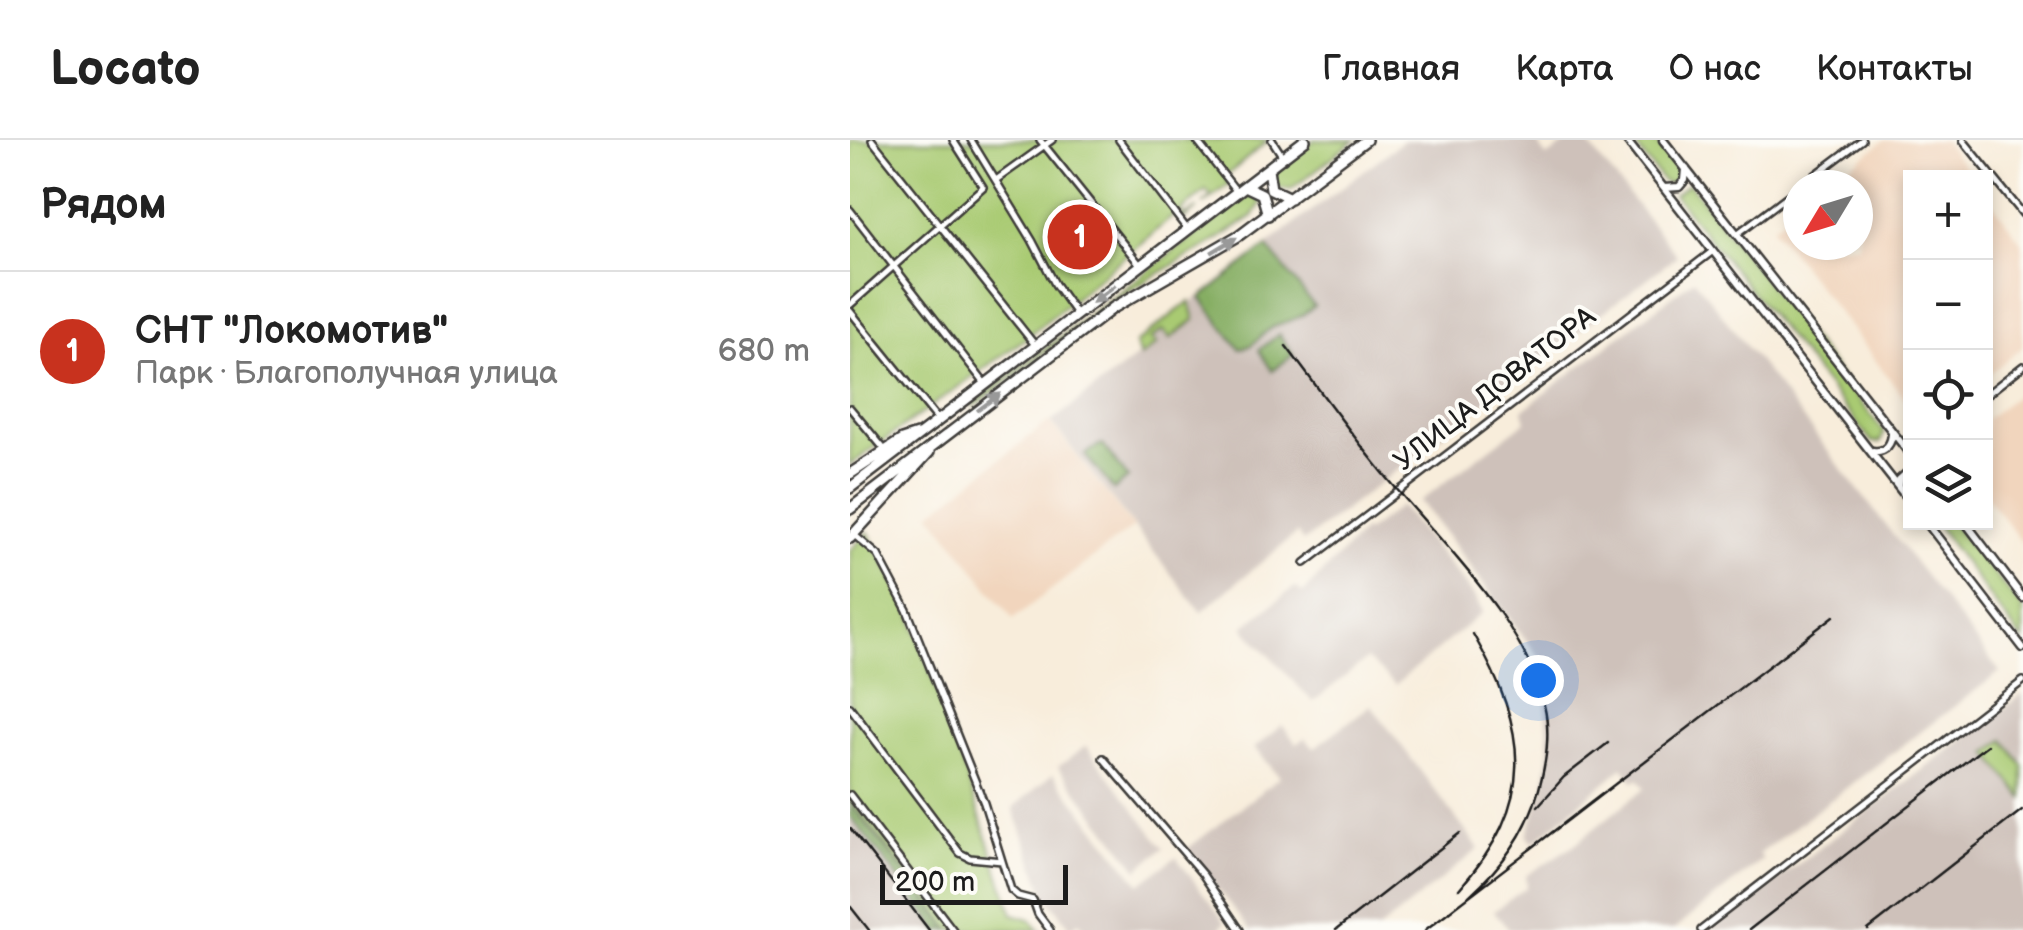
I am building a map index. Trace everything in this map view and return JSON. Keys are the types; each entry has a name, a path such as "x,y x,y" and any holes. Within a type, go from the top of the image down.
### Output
{"highway":[{"path":"850,488 1305,140"},
{"path":"850,509 1113,308 1224,245 1366,140"},
{"path":"1268,169 1271,188 1290,198"},
{"path":"1241,189 1262,194 1268,215"},
{"path":"850,474 902,440 924,432"},
{"path":"852,536 921,464 934,444"}],"street":[{"path":"872,140 1036,347"},
{"path":"938,421 850,308 982,188 954,140"},
{"path":"971,140 1059,292 1077,315"},
{"path":"996,180 1042,143 1052,140"},
{"path":"1119,140 1188,230"},
{"path":"1196,140 1241,189"},
{"path":"1272,140 1283,157"},
{"path":"1626,140 1903,493"},
{"path":"1664,140 1903,445"},
{"path":"1822,170 1862,140"},
{"path":"1963,140 2023,214"},
{"path":"1042,143 1141,266"},
{"path":"1663,187 1679,187 1686,170"},
{"path":"1737,234 1783,199"},
{"path":"850,210 986,385"},
{"name":"УЛИЦА ДОВАТОРА","path":"1305,563 1713,251"},
{"path":"1993,390 2023,366"},
{"path":"850,408 885,450"},
{"path":"1872,451 1882,451 1889,445 1892,431"},
{"path":"1898,486 1903,476"},
{"path":"1932,530 2023,648"},
{"path":"1971,530 2023,598"},
{"path":"852,536 878,555 907,610 984,803 1010,890 1034,900 1038,914 1050,930"},
{"path":"1701,930 2023,680"},
{"path":"850,707 960,853 970,858 1002,861"},
{"path":"1103,758 1203,875 1240,930"},
{"path":"850,795 952,930"}],"shaded area":[{"path":"1404,140 1534,140 1547,157 1572,140 1585,140 1677,256 1303,542 1297,533 1201,612 1051,422 1151,346 1145,338"},
{"path":"1885,140 1943,140 1967,170 1903,170 1903,396 1798,260 1873,260 1873,170 1846,170"},
{"path":"1993,204 2023,244 2023,347 1993,371"},
{"path":"1783,219 1783,241 1772,227"},
{"path":"1694,279 2000,672 1759,854 1763,859 1674,930 1509,930 1494,911 1527,887 1526,876 1575,844 1645,788 1638,779 1634,782 1623,767 1533,843 1527,835 1544,789 1549,749 1545,695 1559,683 1420,501 1526,421 1523,410"},
{"path":"2023,390 2023,544 1993,505 1993,414"},
{"path":"1049,421 1133,527 1013,619 931,513"},
{"path":"1400,506 1472,593 1483,612 1395,685 1367,659 1313,702 1243,627 1295,587 1303,593 1363,531 1367,532"},
{"path":"2023,694 2023,930 1711,930"},
{"path":"1371,705 1479,849 1378,930 1250,930 1187,849 1280,777 1254,748 1282,725 1297,744 1305,738 1314,748"},
{"path":"1086,746 1164,848 1138,869 1058,767"},
{"path":"1053,774 1140,884 1176,857 1225,922 1219,930 1085,930 1079,922 1071,928 1045,894 1013,808"},
{"path":"850,809 945,930 850,930"}],"green space":[{"path":"850,140 1269,140 1226,176 1229,184 1203,204 1211,196 1206,190 1180,212 1184,216 1198,208 1183,220 1177,213 1026,338 850,465"},
{"path":"1314,140 1355,140 1291,189 1279,188 1273,180 1276,169"},
{"path":"1631,140 1654,140 1678,171 1677,179 1670,184 1663,182"},
{"path":"1689,183 1884,432 1881,442 1872,442 1674,195"},
{"path":"1254,195 1261,203 1253,216 1118,297 974,407 972,403 1247,196"},
{"path":"1267,246 1314,306 1240,349 1201,298"},
{"path":"1190,301 1195,320 1171,338 1163,330 1151,339 1157,344 1140,357 1135,344"},
{"path":"1279,334 1293,355 1272,371 1259,350"},
{"path":"1103,445 1128,478 1114,490 1085,455"},
{"path":"1940,530 1958,530 2023,609 2023,642"},
{"path":"868,532 908,605 1013,914 1030,919 1040,930 951,930 850,799 850,550"},
{"path":"2004,740 2023,765 2023,798 1988,753"},
{"path":"850,804 949,930 939,930 850,816"}],"railway":[{"path":"1286,346 1371,458 1477,582 1534,673 1547,726 1546,758 1539,789 1512,848 1469,896"},
{"path":"1425,930 1834,616"},
{"path":"1459,889 1502,826 1512,796 1516,765 1514,734 1505,703 1473,634"},
{"path":"1538,806 1564,777 1608,743"},
{"path":"1749,930 1987,745"},
{"path":"1868,930 2022,810"},
{"path":"850,828 929,930"},
{"path":"1336,930 1460,833"},
{"path":"850,906 869,930"}],"place":[{"name":"СНТ \"Локомотив\"","path":"1080,237"}]}
